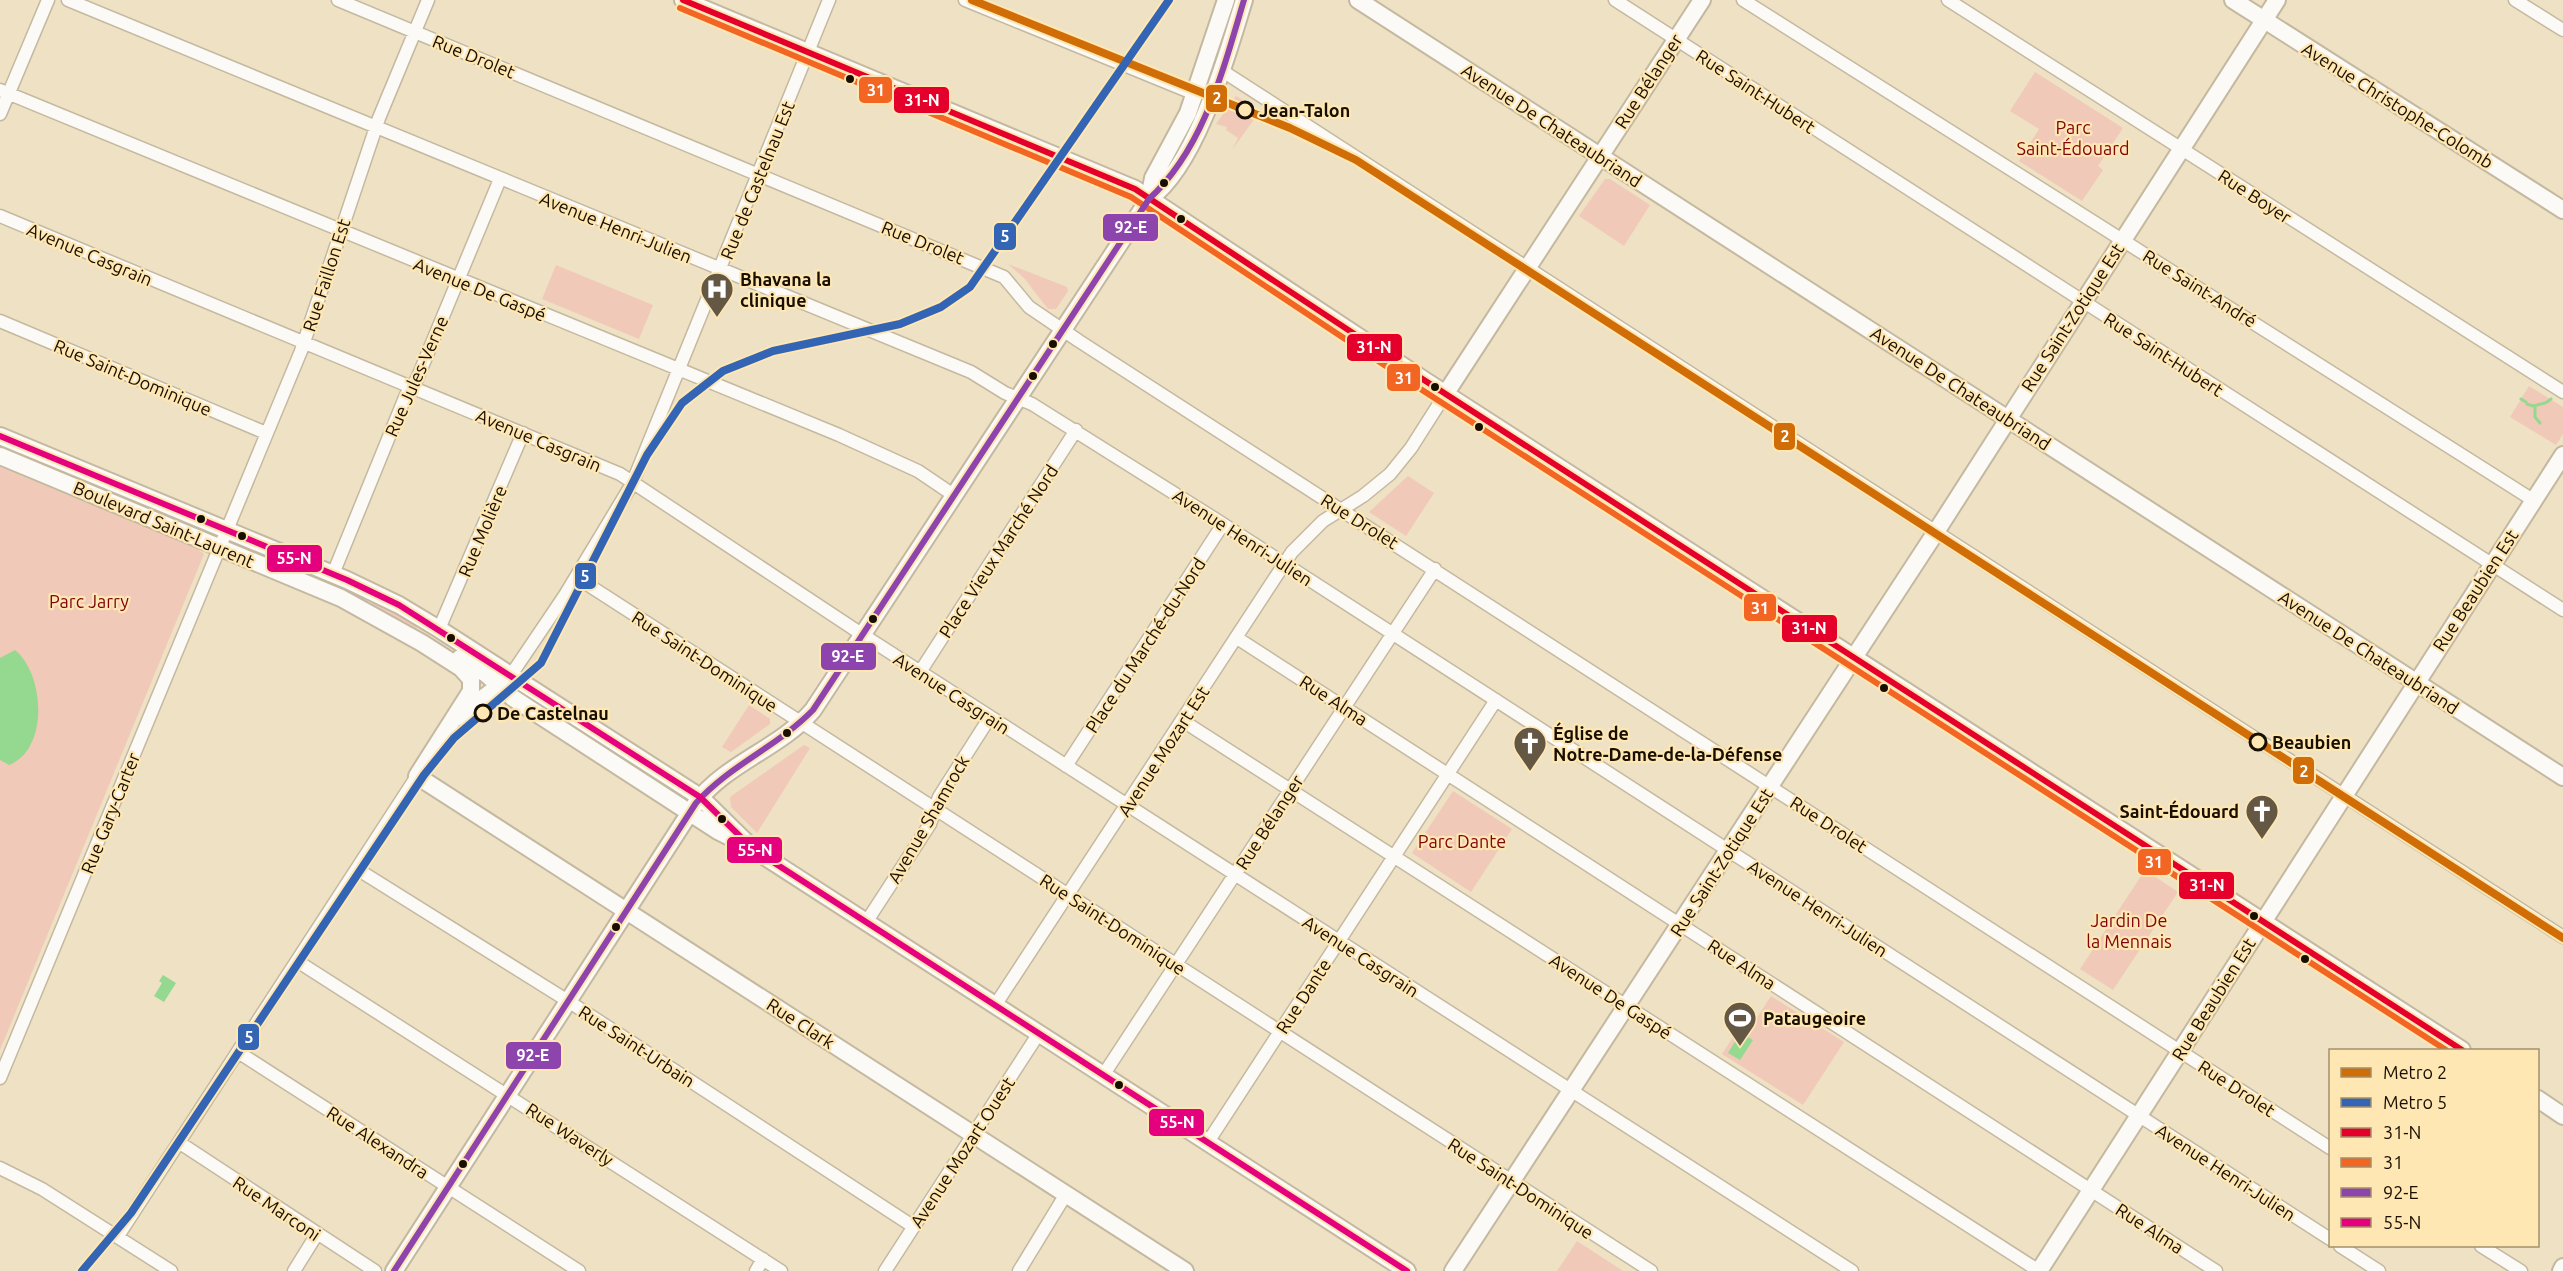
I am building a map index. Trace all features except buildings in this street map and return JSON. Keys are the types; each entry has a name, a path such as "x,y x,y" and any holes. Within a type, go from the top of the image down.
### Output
{"main road":[{"path":"683,0 1132,187 1446,393 2460,1049"},
{"path":"1149,199 1153,178 1177,135 1195,94 1226,0"},
{"path":"394,1271 700,797 711,786 800,723 813,710 1149,199 1161,190 1196,133 1244,0"},
{"name":"Avenue De Chateaubriand","path":"1358,0 2563,777"},
{"name":"Rue Bélanger","path":"1446,393 1702,0"},
{"name":"Avenue Christophe-Colomb","path":"2233,0 2563,210"},
{"name":"Rue Saint-Zotique Est","path":"1454,1271 1936,531 2277,0"},
{"name":"Boulevard Saint-Laurent","path":"0,436 333,574 399,605 439,629 506,681 513,699 718,831 753,849 867,921 1405,1270"},
{"name":"Boulevard Saint-Laurent","path":"0,456 341,598 422,643 461,668 471,679 469,694 451,722"},
{"name":"Rue Beaubien Est","path":"2039,1271 2415,682 2533,500 2561,462"},
{"name":"Boulevard Saint-Laurent","path":"422,643 449,652 506,681 700,797 753,849"},
{"path":"417,776 451,722 506,681"},
{"name":"Rue Clark","path":"417,776 1185,1271"},
{"path":"2539,1100 2563,1116"},
{"path":"2560,1271 2563,1267"}],"street":[{"path":"0,114 4,92 48,0"},
{"name":"Avenue Henri-Julien","path":"68,0 971,372 1076,430 2329,1238"},
{"name":"Rue Drolet","path":"338,0 999,274 1011,283 1029,307 1064,330 2329,1147"},
{"name":"Rue Faillon Est","path":"219,547 304,342 376,127 428,0"},
{"name":"Rue de Castelnau Est","path":"506,681 576,577 632,484 829,0"},
{"path":"965,0 1195,94"},
{"name":"Rue Saint-Hubert","path":"1614,0 2563,610"},
{"name":"Rue Saint-André","path":"1743,0 2533,500"},
{"name":"Rue Boyer","path":"1948,0 2563,392"},
{"path":"2516,0 2563,30"},
{"path":"1221,69 2563,937"},
{"name":"Avenue De Gaspé","path":"4,92 678,371 849,439 918,471 955,496"},
{"name":"Rue Jules-Verne","path":"333,574 500,179"},
{"name":"Avenue Casgrain","path":"0,216 620,474 920,672 1852,1271"},
{"name":"Rue Saint-Dominique","path":"0,321 266,432"},
{"name":"Rue Bélanger","path":"1342,509 1369,492 1399,464 1446,393"},
{"name":"Place Vieux Marché Nord","path":"920,672 1076,430"},
{"name":"Rue Molière","path":"439,629 524,433"},
{"name":"Avenue Mozart Est","path":"996,1005 1284,563 1312,530 1342,509"},
{"name":"Place du Marché-du-Nord","path":"1066,766 1223,524"},
{"name":"Rue Gary-Carter","path":"0,1078 219,547"},
{"name":"Rue Bélanger","path":"1104,1074 1435,569"},
{"name":"Rue Saint-Dominique","path":"576,577 1279,1033 1651,1271"},
{"name":"Rue Alma","path":"1237,638 2216,1271"},
{"name":"Rue Dante","path":"1208,1142 1496,700"},
{"name":"Avenue Shamrock","path":"867,921 930,824 939,797 990,717"},
{"name":"Avenue De Gaspé","path":"1183,720 2039,1271"},
{"path":"118,1236 417,776"},
{"name":"Rue Saint-Urbain","path":"357,869 568,1001 914,1227"},
{"name":"Rue Waverly","path":"297,961 508,1094 781,1271"},
{"name":"Avenue Mozart Ouest","path":"885,1271 1039,1033"},
{"name":"Rue Alexandra","path":"238,1052 579,1271"},
{"name":"Rue Marconi","path":"180,1143 375,1271"},
{"path":"0,1168 42,1189 171,1271"},
{"path":"1018,1271 1066,1194"},
{"path":"294,1271 317,1234"},
{"path":"2343,1247 2379,1271"},
{"path":"2484,1247 2521,1271"},
{"path":"756,1271 763,1259"}],"green space":[{"name":"Parc Saint-Édouard","path":"2035,72 2123,128 2098,166 2103,170 2082,201 2019,161 2039,129 2010,111"},
{"path":"1236,96 1260,111 1232,150 1238,138 1226,130 1227,127 1216,124"},
{"path":"1605,179 1610,179 1650,205 1624,246 1579,216"},
{"path":"1008,264 1067,287 1068,291 1056,309 1048,309 1024,278"},
{"path":"556,265 653,305 639,339 542,299"},
{"path":"2529,386 2563,407 2563,434 2556,445 2510,417"},
{"name":"Parc Jarry","path":"0,467 196,548 204,554 0,1050"},
{"path":"1408,476 1434,493 1406,536 1369,512"},
{"path":"373,601 416,624 417,630 371,605"},
{"path":"749,705 770,719 770,724 731,752 722,747"},
{"path":"804,745 810,748 757,833 731,807 730,797"},
{"name":"Parc Dante","path":"1453,791 1512,829 1471,892 1412,853"},
{"name":"Jardin De la Mennais","path":"2145,870 2178,892 2113,990 2080,969"},
{"path":"1771,996 1844,1042 1803,1105 1722,1054 1741,1025 1749,1030"},
{"path":"1577,1241 1623,1271 1557,1271"}],"shaded area":[{"path":"15,650 25,661 32,676 37,693 38,711 31,744 22,757 9,765 0,760 0,658"},
{"path":"163,975 176,983 164,1002 154,996 162,983 159,981"},
{"name":"Pataugeoire","path":"1746,1036 1753,1040 1740,1060 1728,1053 1737,1038"}],"waterway":[{"path":"2521,399 2526,402"},
{"path":"2547,402 2551,399"},
{"path":"2527,404 2533,406 2545,403"},
{"path":"2535,406 2535,417 2540,423"}],"metro line":[{"name":"2","path":"972,0 1290,128 1356,160 2563,938"},
{"name":"5","path":"82,1271 131,1213 424,775 454,738 541,663 647,455 682,403 723,371 773,351 900,324 941,307 970,287 1169,0"}],"transit line":[{"name":"31-N","path":"683,0 1135,189 1424,380 2460,1049"},
{"name":"92-E","path":"394,1271 696,803 724,778 785,734 813,710 1149,199 1168,179 1184,156 1209,107 1244,0"},
{"name":"31","path":"680,8 1131,197 1419,388 2444,1049"},
{"name":"55-N","path":"0,436 347,580 399,605 700,797 753,849 1407,1271"}],"place":[{"name":"Jean-Talon","path":"1245,110"},
{"name":"Bhavana la clinique","path":"717,318"},
{"name":"De Castelnau","path":"483,713"},
{"name":"Beaubien","path":"2258,742"},
{"name":"Église de Notre-Dame-de-la-Défense","path":"1530,772"},
{"name":"Saint-Édouard","path":"2262,840"},
{"name":"Pataugeoire","path":"1740,1047"}]}
